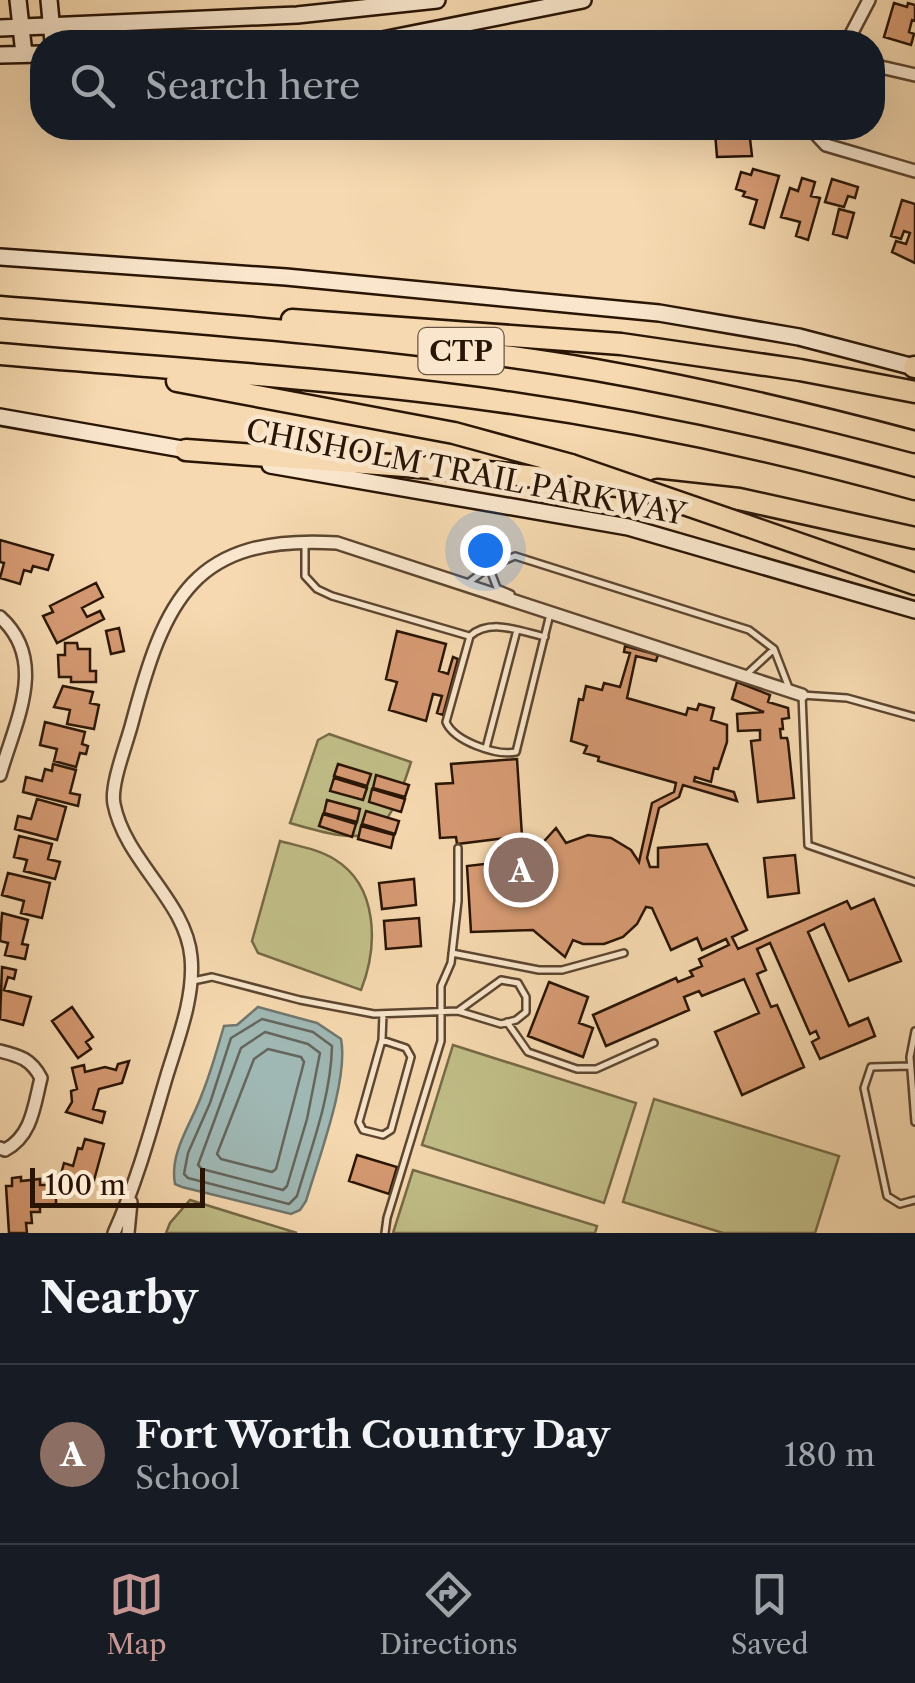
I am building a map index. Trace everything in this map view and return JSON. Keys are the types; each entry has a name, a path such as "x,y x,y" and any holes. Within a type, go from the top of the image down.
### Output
{"highway":[{"name":"CTP","path":"0,307 450,349 593,370 761,403 915,442"},
{"path":"130,317 233,317 582,340 691,352 915,392"},
{"name":"CHISHOLM TRAIL PARKWAY","path":"0,354 358,385 566,412 720,440 915,488"},
{"path":"82,361 454,433 570,465 915,584"},
{"path":"186,450 500,473 739,499 915,538"}],"main road":[{"path":"18,0 24,54"},
{"path":"49,0 53,30"},
{"path":"104,30 437,0"},
{"path":"432,30 583,0"},
{"path":"0,28 32,30"},
{"path":"0,55 30,54"},
{"path":"0,256 659,312 783,334 914,367"},
{"name":"CHISHOLM TRAIL PARKWAY","path":"0,418 628,527 915,610"}],"street":[{"path":"853,30 869,0"},
{"path":"885,68 915,74"},
{"path":"821,140 826,145 915,171"},
{"path":"114,1233 133,1190 180,1032 192,956 182,925 122,836 112,798 150,658 181,593 216,564 255,546 305,541 337,543 796,693"},
{"path":"0,617 10,626 24,653 28,686 0,775"},
{"path":"0,1051 22,1056 41,1078 26,1134 5,1150 0,1148"},
{"path":"128,1233 133,1190"}],"lane":[{"path":"305,541 306,576 317,588 332,596 470,636"},
{"path":"467,584 490,567 515,556 750,630 774,649 796,693 808,845 915,882"},
{"path":"490,567 497,588 520,601"},
{"path":"544,637 480,627 470,636 446,722 452,733 486,748 516,752 544,637 550,612"},
{"path":"486,748 517,630"},
{"path":"745,676 774,649"},
{"path":"796,693 848,698 915,717"},
{"path":"385,1233 434,1068 444,1010 442,986 452,953 458,901 458,848"},
{"path":"452,953 539,970 562,970 624,954"},
{"path":"190,982 212,977 300,1000 383,1014 458,1011 501,1024 526,1012 526,997 518,983 501,980 458,1011"},
{"path":"382,1040 406,1048 411,1058 391,1130 383,1136 363,1130 359,1122 382,1040 383,1014"},
{"path":"508,1022 528,1052 577,1069 596,1069 654,1043"},
{"path":"915,1031 910,1066 915,1122"},
{"path":"910,1066 871,1067 864,1088 887,1196 900,1204 915,1200"}],"shaded area":[{"path":"329,734 411,762 393,810 371,832 339,835 290,823 318,740"},
{"path":"280,841 334,859 360,885 371,918 372,937 361,990 258,953 252,941"},
{"path":"453,1045 636,1103 604,1203 422,1145"},
{"path":"654,1099 839,1156 815,1233 723,1233 623,1202"},
{"path":"413,1170 597,1226 595,1233 393,1233"},
{"path":"190,1200 297,1233 166,1233"}],"water":[{"path":"258,1007 317,1023 341,1039 341,1075 331,1120 306,1201 291,1214 175,1184 178,1149 205,1086 224,1026 237,1025"}],"building":[{"path":"894,3 915,5 915,21 912,20 909,32 914,34 911,45 885,37"},
{"path":"716,140 750,140 752,156 717,157"},
{"path":"753,169 779,176 764,228 750,224 757,200 736,189 741,172 751,175"},
{"path":"802,178 815,182 811,196 820,198 808,240 796,236 800,222 781,217 790,188 798,191"},
{"path":"832,179 858,187 855,198 848,196 844,207 825,202"},
{"path":"902,200 915,204 915,263 892,252 896,241 906,244 910,233 904,231 901,239 891,236"},
{"path":"839,209 854,213 847,238 833,234"},
{"path":"0,540 53,555 48,570 33,566 31,572 24,570 20,584 0,578 4,563 0,562"},
{"path":"96,583 103,597 82,608 87,617 100,611 104,619 57,643 43,616 53,612 50,606"},
{"path":"119,628 124,651 111,654 106,631"},
{"path":"397,631 446,644 439,671 448,674 453,657 458,659 443,715 437,713 442,696 433,694 426,721 389,710 397,682 386,679"},
{"path":"65,643 90,649 90,671 96,671 96,682 71,682 71,677 59,677 58,655 65,655"},
{"path":"625,646 658,655 656,661 636,656 627,698 686,715 688,708 697,710 699,704 714,708 711,720 727,725 727,742 711,782 695,777 694,781 734,792 737,801 683,785 679,797 659,808 647,858 650,867 658,867 658,848 707,844 747,930 732,937 738,949 847,901 851,909 874,899 901,961 849,981 824,924 808,932 849,1026 868,1018 875,1036 820,1059 812,1042 819,1038 816,1031 810,1034 770,943 757,949 766,970 757,974 771,1007 777,1005 804,1067 742,1095 715,1032 759,1013 744,979 702,996 699,991 684,997 689,1010 606,1046 593,1015 676,978 678,982 693,976 690,971 702,966 699,959 729,945 726,939 702,950 697,938 671,950 652,908 646,907 637,924 623,937 604,944 573,940 565,957 533,930 471,932 467,866 528,859 556,828 566,843 588,835 611,838 631,850 639,862 652,803 674,792 676,783 598,761 599,757 584,753 587,746 571,741 579,699 583,700 586,686 602,690 604,683 620,687 630,653 624,652"},
{"path":"737,682 770,695 768,702 788,708 789,718 782,719 780,729 781,738 788,742 794,798 758,802 751,741 760,740 760,730 738,731 737,714 764,712 732,699"},
{"path":"63,686 93,692 90,703 99,705 94,729 67,724 70,710 54,707"},
{"path":"45,722 85,732 82,744 88,746 86,754 80,753 76,767 54,761 57,749 40,745"},
{"path":"517,759 522,836 457,844 456,837 440,838 436,784 453,783 451,764"},
{"path":"53,764 76,770 70,793 80,795 78,806 23,792 26,777 42,781 45,769 52,771"},
{"path":"338,764 371,774 367,786 334,776"},
{"path":"376,775 409,785 405,797 373,788"},
{"path":"334,778 367,788 363,800 330,791"},
{"path":"372,789 405,799 401,812 369,802"},
{"path":"37,799 66,807 57,840 15,829 18,816 31,819"},
{"path":"327,800 360,809 357,822 324,813"},
{"path":"366,811 399,821 395,834 362,824"},
{"path":"323,814 356,824 352,837 319,826"},
{"path":"361,826 394,835 391,848 358,839"},
{"path":"19,836 52,844 48,859 60,862 55,879 24,871 27,860 14,857"},
{"path":"795,855 799,893 768,897 764,858"},
{"path":"8,873 50,883 42,918 21,913 24,901 2,895"},
{"path":"414,879 416,905 382,909 379,883"},
{"path":"2,913 28,920 22,944 28,945 25,959 5,955 8,943 0,941"},
{"path":"419,918 421,946 386,949 384,921"},
{"path":"2,967 16,970 14,979 8,977 4,990 31,997 23,1025 0,1019"},
{"path":"549,982 588,997 579,1023 593,1028 583,1057 528,1036"},
{"path":"72,1007 93,1037 86,1042 91,1049 78,1058 52,1021"},
{"path":"129,1061 122,1083 99,1089 93,1109 105,1112 102,1123 66,1112 72,1102 71,1091 77,1089 72,1068 84,1065 85,1072 105,1067 116,1070 118,1064"},
{"path":"85,1139 104,1144 91,1191 71,1186 74,1178 61,1174 64,1163 73,1166"},
{"path":"357,1155 397,1167 389,1194 349,1181"},
{"path":"21,1177 21,1181 40,1179 40,1185 48,1185 48,1192 56,1191 56,1204 40,1205 40,1212 31,1212 32,1223 26,1223 27,1233 9,1233 6,1186 12,1186 12,1178"}],"place":[{"name":"Fort Worth Country Day","path":"521,870"}]}
